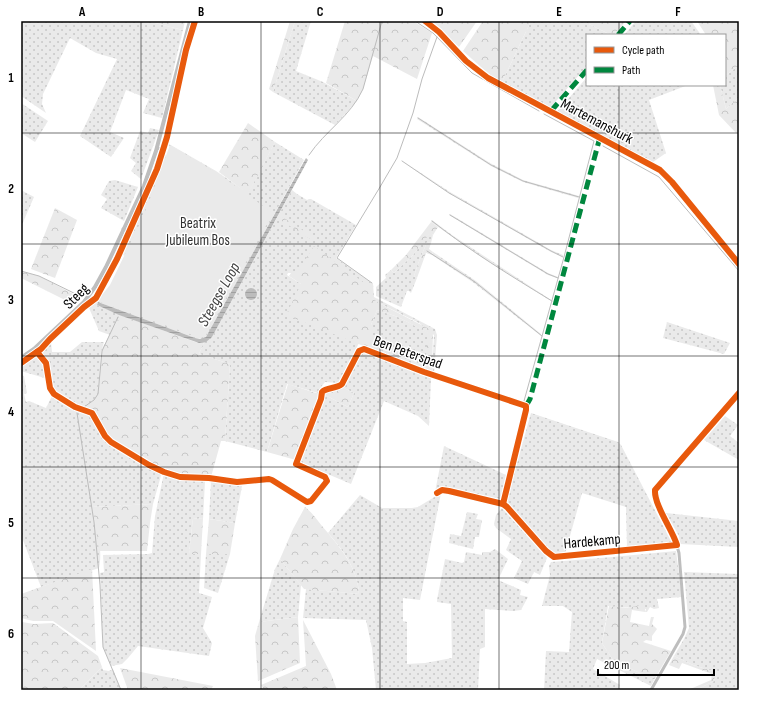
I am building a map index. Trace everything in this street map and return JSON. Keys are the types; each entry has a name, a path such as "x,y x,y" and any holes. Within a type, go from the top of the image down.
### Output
{"street":[{"name":"Steeg","path":"21,358 36,351 84,302 106,267 144,186 157,148 190,21"},
{"name":"Martemanshurk","path":"425,21 439,32 466,61 488,78 660,170 672,182 739,264"},
{"path":"157,148 163,150"},
{"path":"123,229 130,231"},
{"path":"651,690 683,634 685,627 679,553 674,536 656,500 655,490 739,393"},
{"name":"Hardekamp","path":"437,492 442,490 449,491 503,504 508,507 546,551 554,557 677,545"}],"green space":[{"path":"21,21 147,21 183,30 162,118 143,113 149,99 126,90 110,132 124,138 111,157 80,136 117,59 96,53 70,38 43,94 42,104 46,113 21,96"},
{"path":"147,21 185,21 183,30"},
{"path":"290,21 295,21 273,92 269,89"},
{"path":"295,21 311,21 296,71 323,82 357,101 335,125 273,92"},
{"path":"345,21 413,21 432,33 417,79 373,56 363,89 357,101 326,83"},
{"path":"430,21 477,21 459,47"},
{"path":"483,21 531,21 502,82 490,75 463,51"},
{"path":"531,21 583,21 609,34 586,34 586,67 550,108 502,82"},
{"path":"583,21 626,21 615,34 609,34"},
{"path":"636,21 691,21 700,34 625,34"},
{"path":"697,21 739,21 739,65 726,75 726,34 705,34"},
{"path":"739,65 739,97 726,109 720,86 726,86 726,75"},
{"path":"586,78 586,86 685,86 649,100 666,153 653,162 557,112"},
{"path":"713,86 720,86 726,109 739,97 739,130 736,133 719,115"},
{"path":"21,103 48,121 35,142 21,133"},
{"path":"418,117 490,163 523,180 579,196 578,198 523,182 491,166 417,119"},
{"path":"248,123 275,142 248,194 219,172"},
{"path":"150,128 159,130 141,179 131,171 136,163 130,158 140,131 148,133"},
{"name":"Beatrix Jubileum Bos","path":"275,142 304,160 208,335 203,339 195,338 98,302 97,305 120,315 110,335 99,331 89,308 98,300 101,294 202,330 158,269 123,255 165,155 174,159 178,150 169,146 169,144 216,171 248,193"},
{"name":"Beatrix Jubileum Bos","path":"170,145 217,173 273,213 206,335 201,338 97,301 110,285 143,217"},
{"path":"401,160 450,192 551,250 563,255 563,257 551,252 449,193"},
{"path":"115,180 138,187 124,221 101,208 107,199 101,195 109,181"},
{"path":"21,190 34,197 21,227"},
{"path":"292,190 307,200 311,199 356,225 336,258 373,284 374,297 435,329 437,335 434,373 432,372 434,335 419,323 371,298 297,273 288,273 287,275 301,284 359,343 338,383 325,382 318,393 287,384 267,452 225,441 230,364 199,354 204,342 212,337"},
{"path":"55,208 77,220 55,278 31,269"},
{"path":"450,214 548,273 558,277 548,275 449,215"},
{"path":"281,216 313,237 313,241 279,219"},
{"path":"432,220 551,301 483,258 431,222"},
{"path":"431,222 438,227 433,235 430,233 413,255 394,273 391,270 406,255"},
{"path":"430,232 433,235 431,243 427,242 414,276 417,278 411,293 407,291 401,307 376,296 376,287 386,278 385,275 391,270 394,273 413,255"},
{"path":"427,242 431,243 429,249 433,252 432,255 426,253 417,278 414,276"},
{"path":"314,246 371,288 372,298 379,303 433,331 432,372 425,370 428,333 398,317 377,310 371,325 371,349 286,315 301,284 289,276 291,273 297,273"},
{"path":"433,252 476,281 541,334 541,336 474,283 432,255"},
{"path":"21,271 39,276 81,298 75,305 21,278"},
{"path":"377,310 398,317 429,333 425,370 371,349 371,325"},
{"path":"120,315 198,343 204,342 199,354 230,364 225,441 221,441 211,477 175,475 144,461 109,440 92,413 82,409 94,400 98,394 102,349"},
{"path":"667,322 730,343 724,354 663,338"},
{"path":"51,342 52,352 70,352 82,342 104,342 101,352 98,394 94,400 82,409 61,399 52,390 47,363 39,352"},
{"path":"363,352 431,378 429,426 418,416 384,401 351,484 302,463 301,461 325,395 348,407 354,393 342,387"},
{"path":"36,354 44,361 48,379 21,371 21,366"},
{"path":"21,375 24,376 27,393 24,394 26,402 29,401 46,408 53,394 71,406 89,412 104,435 114,446 162,472 153,504 91,507 100,545 99,568 41,587 21,535"},
{"path":"288,384 316,393 319,392 320,397 296,460 267,452"},
{"path":"342,387 354,393 348,407 325,395 326,392"},
{"path":"531,413 618,442 621,445 672,543 627,548 626,507 582,493 565,554 552,556 506,502"},
{"path":"725,416 738,425 730,436 739,443 739,460 704,440"},
{"path":"444,446 506,475 500,499 443,488 439,488 435,492"},
{"path":"164,473 189,480 205,481 203,519 193,518 189,554 201,554 199,593 212,597 203,628 212,643 209,656 138,646 122,664 111,666 103,647 100,573 104,572 103,555 152,553 155,516"},
{"path":"211,481 242,486 235,523 209,519"},
{"path":"441,493 420,600 403,598 403,621 407,622 407,664 425,663 452,658 451,604 437,602 445,559 462,563 464,562 466,552 482,555 482,552 490,552 495,549 508,559 498,580 521,590 520,595 528,597 521,610 513,611 485,609 485,647 480,649 478,690 376,690 372,648 366,620 303,618 306,589 359,594 356,577 349,561 328,533 360,495 382,508 412,508 418,507"},
{"path":"153,504 147,551 99,551 95,521 91,507"},
{"path":"305,507 335,541 346,557 355,575 359,594 304,589 280,559 293,529"},
{"path":"502,508 547,558 540,575 534,572 528,584 514,578 522,561 506,550 511,539 496,528 494,524 496,515"},
{"path":"467,512 478,514 476,519 482,520 479,537 475,537 473,549 449,543 450,534 461,536"},
{"path":"666,513 739,521 739,547 680,544 679,536"},
{"path":"193,518 203,519 201,554 189,554"},
{"path":"209,519 235,523 230,554 206,554"},
{"path":"676,551 682,597 657,599 659,608 654,609 650,607 647,612 645,612 646,609 608,606 602,643 613,660 654,680 651,686 597,659 593,669 620,685 618,690 544,690 546,651 569,652 572,612 563,606 542,606 550,575 549,566 551,562"},
{"path":"206,554 230,554 218,593 204,588"},
{"path":"280,559 301,585 298,617 259,622 275,569"},
{"path":"92,569 96,651 53,621 33,621 21,618 21,594"},
{"path":"684,572 739,574 739,690 696,690 714,681 716,672 693,665 674,656 689,628"},
{"path":"645,604 645,612 632,610 630,622 649,626 651,617 654,617 652,624 657,629 652,636 652,641 646,640 643,642 671,651 654,680 613,660 602,643 609,606 628,608"},
{"path":"298,617 300,663 258,681 255,636 259,622"},
{"path":"303,620 331,674 337,690 264,690 261,685 306,666"},
{"path":"22,622 34,624 53,623 98,656 102,667 79,690 21,690"},
{"path":"674,656 693,665 716,672 714,681 696,690 688,690 711,680 712,674 682,663 679,669 669,665"},
{"path":"102,667 103,670 109,671 113,669 121,690 79,690"},
{"path":"120,668 213,686 211,690 128,690"}],"shaded area":[{"path":"306,158 308,160 212,337 206,342 199,343 119,315 97,305 98,302 195,338 200,339 206,337"},
{"path":"251,288 255,290 257,294 255,298 251,300 247,298 245,294 247,290"}],"waterway":[{"name":"Steegse Loop","path":"309,155 315,146 345,115 358,99 363,89 382,21"},
{"path":"415,21 433,33 472,73 539,111"},
{"path":"372,283 337,258 397,158 437,37"},
{"path":"524,401 594,141 544,114"},
{"path":"418,118 491,165 523,181 579,197"},
{"path":"603,146 659,177 739,271"},
{"path":"402,161 449,193 563,257"},
{"path":"450,215 548,274 558,278"},
{"path":"432,221 476,253 552,301"},
{"path":"427,251 475,282 542,336"},
{"name":"Steegse Loop","path":"21,271 39,276 82,297"},
{"path":"84,407 94,400 98,394 102,351 118,317"},
{"path":"77,413 94,522 100,585 103,647 121,690"}],"marked path":[{"path":"619,34 630,21"},
{"path":"551,111 586,71"},
{"path":"526,406 530,399 600,137"}],"cycle path":[{"path":"21,363 41,349 84,307 96,298 117,259 157,169 167,137 186,50 195,21"},
{"path":"425,21 439,32 466,61 488,78 660,170 672,182 739,264"},
{"name":"Ben Peterspad","path":"37,352 46,363 50,388 54,394 75,407 92,413 105,436 111,442 149,465 180,477 209,478 237,482 269,479 307,502 311,501 327,481 325,477 296,464 321,399 322,392 326,389 337,387 342,384 359,351 364,349 424,372 526,406 503,504"},
{"path":"437,493 442,490 449,491 503,504 546,551 554,557 677,545 657,503 655,490 739,393"}]}
